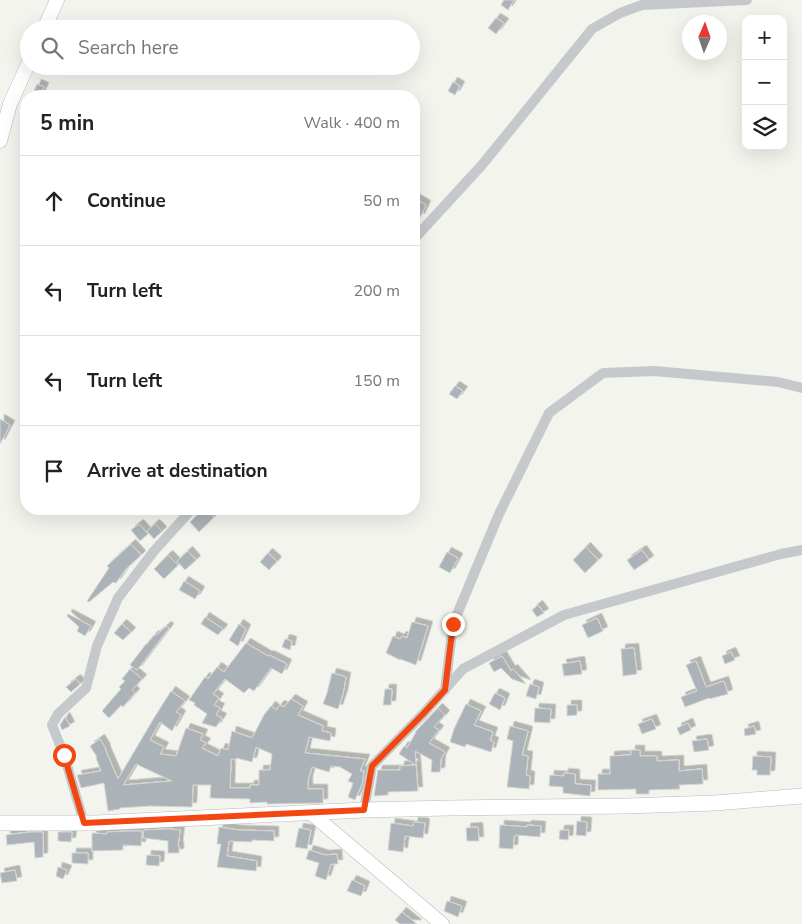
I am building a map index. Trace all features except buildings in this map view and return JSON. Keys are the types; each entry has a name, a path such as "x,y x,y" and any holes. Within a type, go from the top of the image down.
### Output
{"main road":[{"path":"48,20 57,0"},
{"path":"0,141 10,104 23,75"},
{"path":"0,823 84,823 364,810 626,806 715,803 802,796"},
{"path":"311,813 442,924"}],"street":[{"path":"420,232 482,165 592,29 620,12 642,5 746,0"},
{"path":"445,690 453,624 499,514 550,413 603,373 654,371 778,382 802,388"},
{"path":"84,823 64,755 52,725 58,714 86,688 97,646 118,598 154,551 187,515"},
{"path":"364,810 372,766 423,714 463,669 564,615 781,554 802,550"}],"route":[{"path":"64,755 84,823 364,810 372,766 445,690 453,624"}]}
